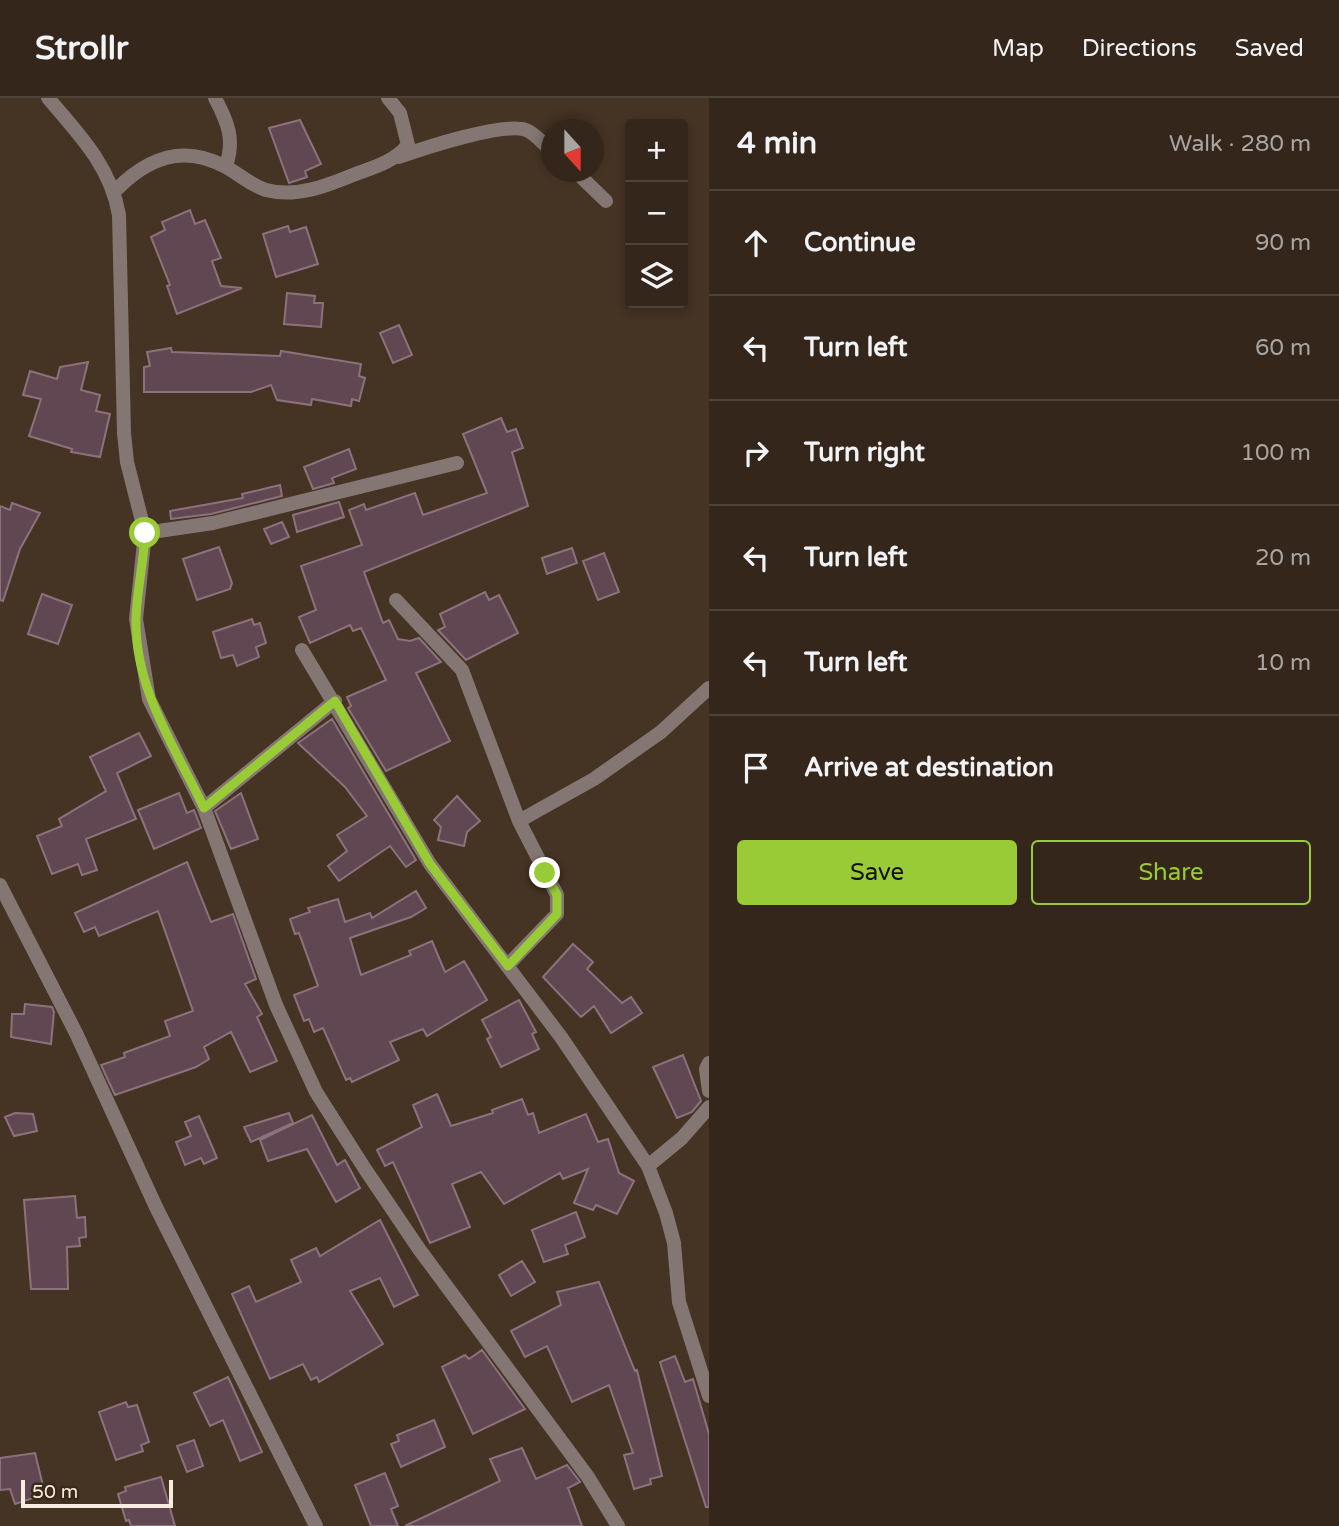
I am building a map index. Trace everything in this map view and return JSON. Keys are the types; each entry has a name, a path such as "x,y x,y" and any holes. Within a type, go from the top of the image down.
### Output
{"street":[{"path":"48,98 90,148 115,191 119,215 124,433 127,462 145,533 136,619 141,664 149,699 204,808 276,1005 316,1092 419,1249 588,1477 618,1526"},
{"path":"215,98 230,131 230,152 226,166"},
{"path":"388,98 400,113 406,128 408,145 397,158"},
{"path":"115,191 131,174 150,162 169,156 202,156 226,166 263,189 299,192 325,186 430,146 511,128 527,130 541,142"},
{"path":"586,182 606,201"},
{"path":"145,533 213,523 457,463"},
{"path":"396,600 462,670 519,821 559,905 557,914 547,928 508,966"},
{"path":"302,650 335,701 430,864 508,966 608,1105 648,1166 674,1243 679,1303 709,1396"},
{"path":"519,821 594,779 661,732 709,688"},
{"path":"204,808 335,701"},
{"path":"0,885 76,1033 156,1207 316,1526"},
{"path":"709,1063 706,1069 709,1091"},
{"path":"648,1166 682,1138 709,1107"}],"building":[{"path":"300,120 321,164 305,171 307,177 289,183 269,128"},
{"path":"190,210 195,224 205,220 221,258 212,261 221,286 242,288 177,314 167,286 170,285 151,237 165,230 162,222"},
{"path":"288,226 290,232 306,227 318,264 276,277 263,234"},
{"path":"287,293 315,296 314,303 323,303 321,327 284,324"},
{"path":"399,325 412,355 393,363 380,333"},
{"path":"171,348 172,352 280,356 281,351 361,364 359,376 365,378 359,401 352,399 351,406 312,399 311,405 277,400 271,385 251,392 144,392 144,367 150,366 147,352"},
{"path":"88,362 81,390 100,395 96,411 110,414 100,457 71,452 72,449 29,436 41,399 23,395 30,371 57,379 60,367"},
{"path":"501,418 507,432 516,429 523,448 512,452 528,506 364,572 383,623 389,620 398,639 410,641 419,638 441,662 416,673 450,741 386,771 348,708 351,706 347,697 386,680 361,628 353,631 350,625 310,643 299,617 316,610 301,566 362,545 349,510 364,504 366,510 415,493 423,515 487,493 463,434"},
{"path":"349,449 356,469 332,478 334,483 313,489 304,467"},
{"path":"280,485 282,496 211,514 171,519 170,511 243,498 242,494"},
{"path":"339,502 344,517 297,532 293,515"},
{"path":"12,503 40,513 20,549 3,601 0,600 0,506 10,510"},
{"path":"282,522 289,537 271,544 264,529"},
{"path":"219,547 232,583 230,589 197,600 183,559"},
{"path":"572,548 577,563 547,574 542,558"},
{"path":"604,553 619,592 598,600 583,561"},
{"path":"485,592 489,600 499,595 518,633 466,660 438,630 445,627 440,614"},
{"path":"42,594 72,605 58,644 28,634"},
{"path":"252,619 254,625 260,623 266,643 256,647 259,657 237,666 233,655 221,658 213,632"},
{"path":"332,719 416,860 406,867 390,846 339,881 328,866 347,851 337,835 367,816 345,787 298,743"},
{"path":"139,733 151,756 117,773 136,819 86,839 97,870 82,875 78,864 52,874 37,836 62,826 59,819 106,791 90,757"},
{"path":"179,793 187,813 194,810 201,828 154,849 138,810"},
{"path":"241,793 258,839 231,849 215,811"},
{"path":"457,796 480,821 467,832 464,846 438,840 441,827 434,820"},
{"path":"187,862 211,922 233,914 256,979 245,984 262,1014 257,1017 277,1061 250,1072 231,1032 204,1047 209,1059 196,1067 115,1095 101,1065 125,1057 124,1053 170,1036 165,1021 193,1011 158,911 99,936 95,927 84,932 75,913"},
{"path":"416,891 426,908 411,917 350,938 361,975 411,955 409,951 432,941 445,972 464,961 487,1000 427,1036 423,1029 390,1042 399,1060 352,1082 350,1078 346,1080 323,1028 314,1032 309,1019 304,1021 294,995 318,986 299,933 295,934 290,919 310,912 308,908 338,899 345,922 370,913 372,918"},
{"path":"573,944 593,962 587,969 622,1003 631,997 642,1013 611,1033 594,1006 581,1017 543,977"},
{"path":"519,1000 536,1032 532,1034 539,1049 501,1067 487,1039 491,1037 482,1020"},
{"path":"25,1004 52,1007 54,1012 51,1044 11,1037 12,1014 24,1014"},
{"path":"683,1055 701,1101 692,1112 677,1118 653,1067"},
{"path":"437,1094 451,1126 493,1113 492,1110 522,1099 528,1115 533,1113 539,1133 586,1114 598,1142 608,1139 619,1173 634,1181 617,1214 596,1205 593,1210 574,1203 588,1169 563,1179 560,1173 504,1204 481,1172 452,1184 470,1227 430,1243 393,1162 385,1166 377,1150 422,1127 413,1105"},
{"path":"15,1113 33,1114 37,1131 14,1136 5,1117"},
{"path":"289,1113 293,1123 251,1142 244,1127"},
{"path":"312,1115 337,1165 345,1160 360,1188 336,1202 307,1149 268,1161 260,1140"},
{"path":"199,1116 217,1158 204,1164 201,1158 185,1165 176,1142 191,1136 185,1122"},
{"path":"75,1196 77,1218 85,1217 86,1237 79,1238 80,1246 67,1247 68,1289 31,1289 24,1200"},
{"path":"576,1212 585,1237 565,1245 568,1254 544,1262 532,1230"},
{"path":"380,1220 418,1295 394,1307 380,1278 350,1291 383,1344 319,1382 317,1377 311,1380 303,1364 270,1379 232,1294 249,1286 256,1302 301,1282 291,1260 316,1248 320,1256"},
{"path":"522,1261 535,1282 511,1296 499,1275"},
{"path":"599,1282 635,1371 637,1370 662,1476 650,1479 651,1484 634,1489 624,1455 633,1453 609,1385 572,1402 547,1346 525,1357 511,1331 561,1305 557,1292"},
{"path":"482,1350 525,1409 473,1434 442,1367 465,1355 469,1359"},
{"path":"675,1356 685,1382 693,1379 709,1434 709,1507 706,1507 660,1362"},
{"path":"228,1377 262,1452 240,1461 223,1420 210,1426 194,1393"},
{"path":"126,1402 128,1407 137,1405 149,1442 141,1445 143,1451 116,1460 99,1412"},
{"path":"434,1420 445,1447 401,1467 391,1444 399,1441 397,1435"},
{"path":"194,1440 203,1466 187,1472 177,1446"},
{"path":"522,1448 536,1479 567,1465 580,1482 568,1488 582,1526 405,1526 500,1481 490,1459"},
{"path":"35,1453 45,1494 15,1504 10,1489 0,1490 0,1458"},
{"path":"385,1473 398,1506 391,1509 398,1526 371,1526 355,1485"},
{"path":"161,1477 175,1526 131,1526 129,1520 126,1521 118,1494 126,1491 125,1487"}],"route":[{"path":"145,533 136,619 141,664 149,699 204,808 335,701 430,864 508,966 547,928 557,914 557,895 545,873"}]}
